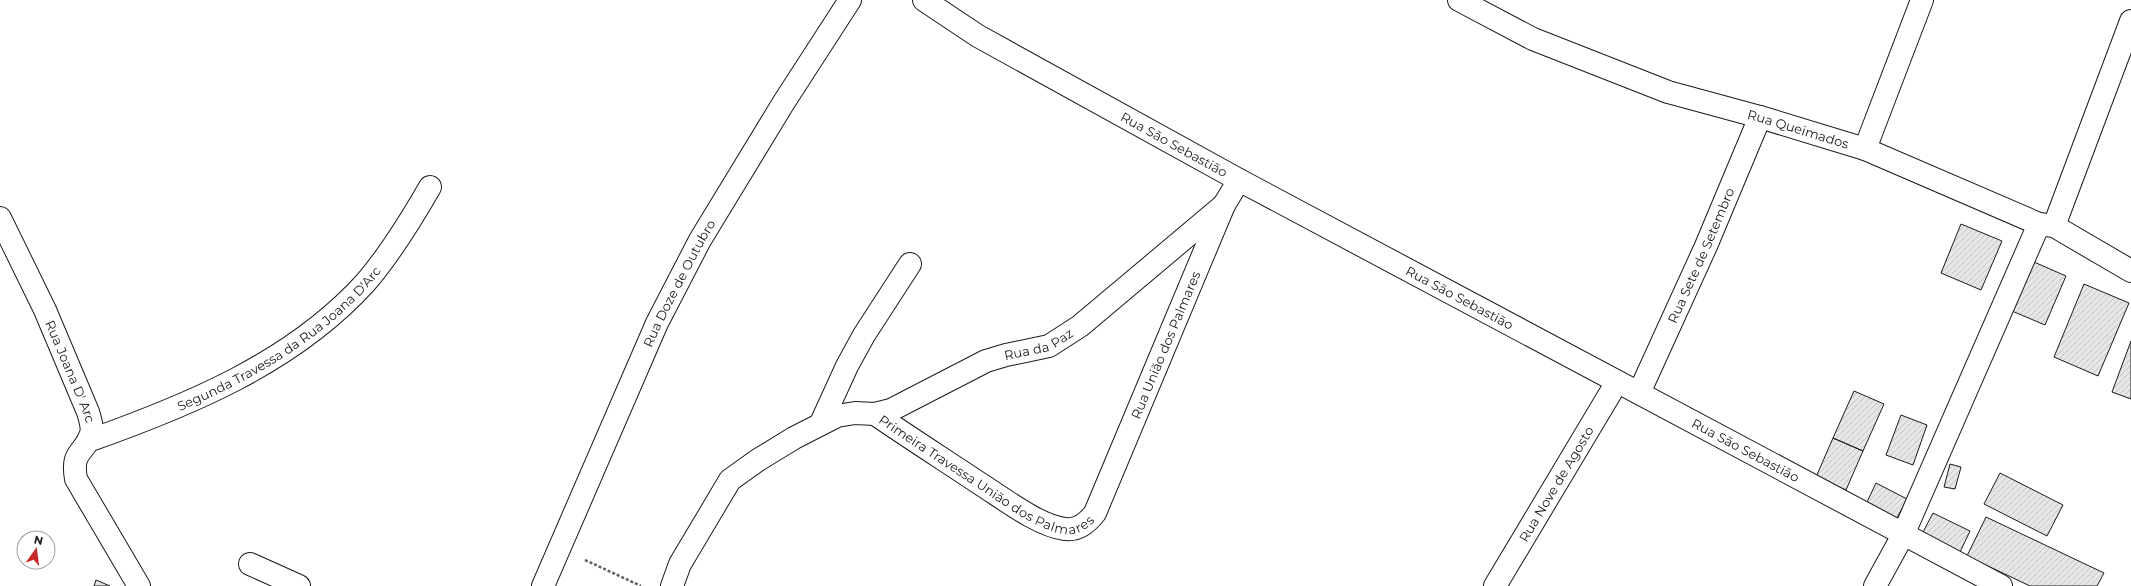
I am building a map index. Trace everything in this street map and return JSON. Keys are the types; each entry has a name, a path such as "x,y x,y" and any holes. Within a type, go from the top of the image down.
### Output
{"street":[{"name":"Rua Doze de Outubro","path":"543,586 657,323 700,240 784,102 850,0"},
{"name":"Rua São Sebastião","path":"924,0 978,36 1239,180 2001,586"},
{"name":"Rua Queimados","path":"1459,0 1533,39 1668,92 1760,117 1865,150 2046,225 2131,272"},
{"path":"1865,150 1922,0"},
{"path":"1875,586 1903,535 2046,225 2130,28"},
{"name":"Rua Sete de Setembro","path":"1640,393 1706,246 1760,117"},
{"name":"Rua União dos Palmares","path":"1095,512 1224,205 1239,180"},
{"name":"Segunda Travessa da Rua Joana D'Arc","path":"88,441 150,420 200,398 267,362 325,320 370,276 402,235 430,187"},
{"name":"Rua da Paz","path":"672,586 680,564 730,480 758,460 821,423 837,416 855,412 875,414 891,410 914,400 986,361 1006,355 1049,346 1080,326 1224,205"},
{"name":"Rua Joana D' Arc","path":"0,218 45,310 88,412 92,426 88,441 78,454 75,461 76,479 139,586"},
{"path":"821,423 847,366 864,335 910,264"},
{"name":"Rua Nove de Agosto","path":"1495,586 1617,382"},
{"name":"Primeira Travessa União dos Palmares","path":"875,414 1021,511 1052,526 1066,530 1077,528 1087,522 1095,512"},
{"path":"250,564 300,586"}],"path":[{"path":"560,547 641,586"}],"building":[{"path":"1961,224 2002,241 1981,290 1941,273"},
{"path":"2034,262 2066,276 2045,325 2012,311"},
{"path":"2084,284 2129,303 2098,376 2054,357"},
{"path":"2131,341 2131,399 2112,392"},
{"path":"1854,391 1884,404 1863,451 1833,438"},
{"path":"1901,415 1927,425 1913,465 1886,455"},
{"path":"1833,438 1863,451 1846,490 1816,477"},
{"path":"1950,464 1961,467 1955,489 1944,487"},
{"path":"2000,473 2063,505 2047,536 1984,504"},
{"path":"1876,483 1907,499 1897,518 1867,502"},
{"path":"1933,513 1970,531 1960,552 1922,534"},
{"path":"1986,517 2104,573 2097,586 2030,586 1967,556"},
{"path":"96,580 110,586 94,586"}]}
